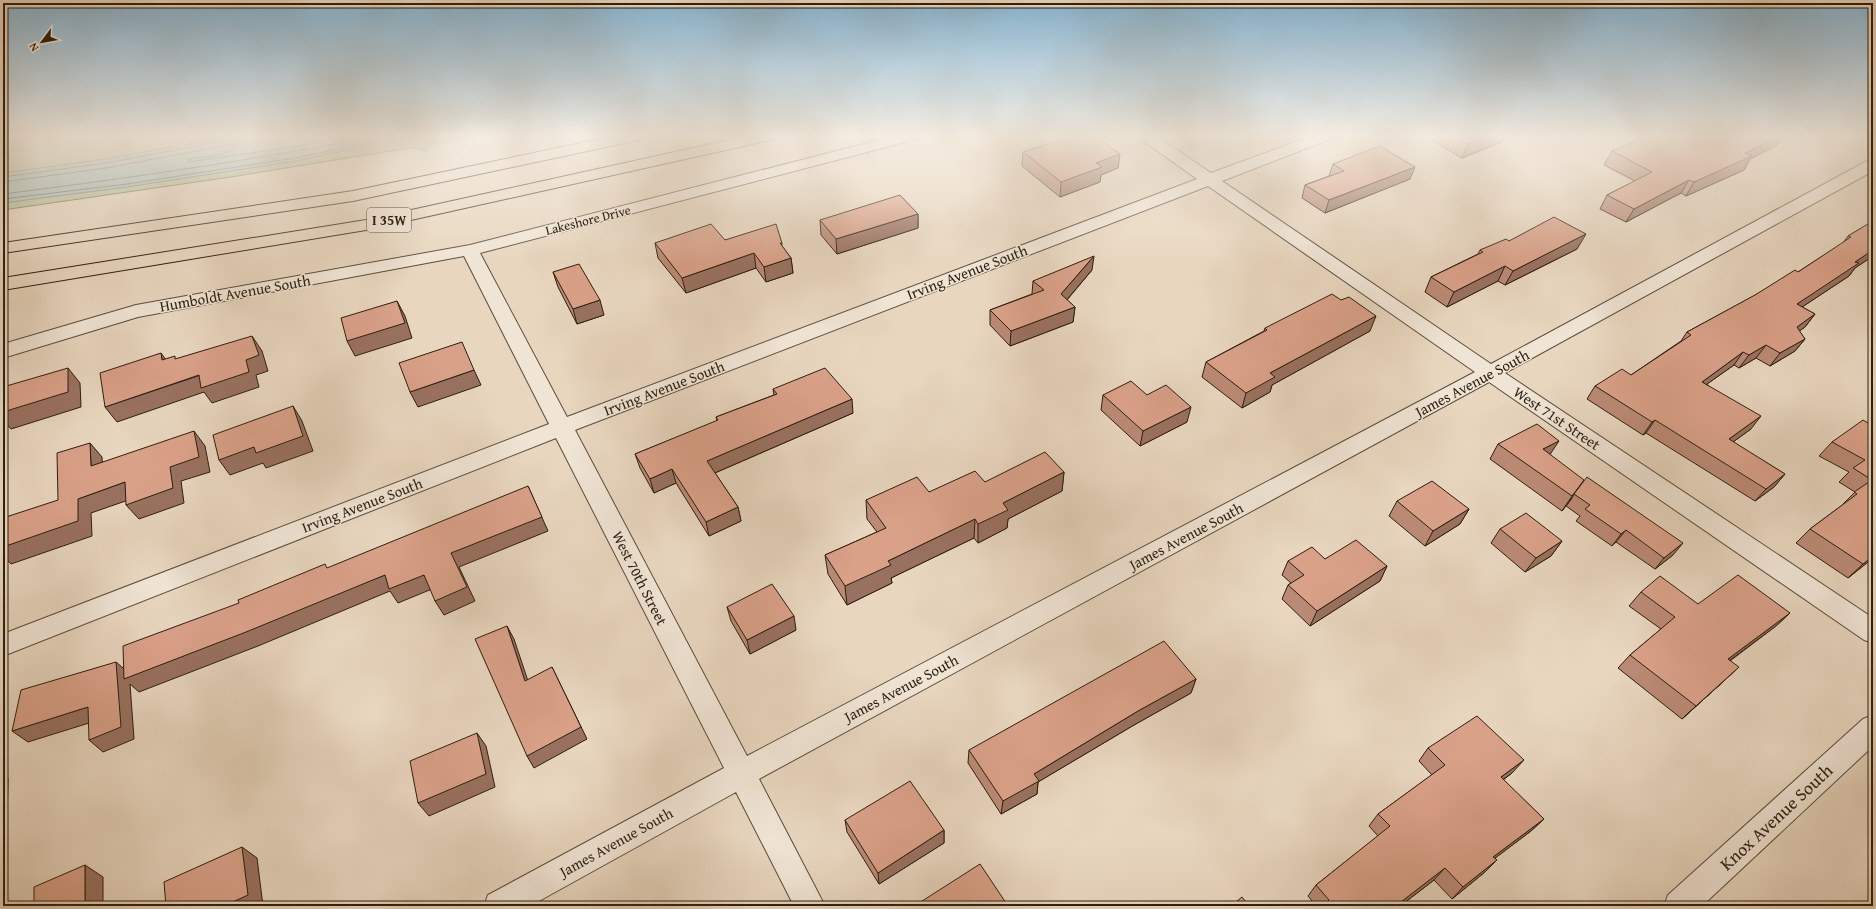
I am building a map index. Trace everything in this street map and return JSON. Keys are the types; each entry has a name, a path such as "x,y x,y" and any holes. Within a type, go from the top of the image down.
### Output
{"highway":[{"name":"I 35W","path":"3,248 353,196 439,177"},
{"name":"I 35W","path":"3,284 366,225 578,177"}],"street":[{"name":"Lakeshore Drive","path":"470,250 755,177"},
{"name":"West 71st Street","path":"1206,177 1490,373 1873,632"},
{"name":"Irving Avenue South","path":"3,644 562,427 1217,177"},
{"name":"James Avenue South","path":"499,906 741,774 1490,373 1848,177"},
{"name":"Humboldt Avenue South","path":"3,351 136,311 470,250"},
{"name":"West 70th Street","path":"470,250 810,906"},
{"name":"Knox Avenue South","path":"1679,906 1873,728"}],"green space":[{"path":"3,177 228,177 3,210"}],"water":[{"path":"3,177 189,177 127,187 3,203"}],"building":[{"path":"1055,177 1074,177 1061,182"},
{"path":"1326,177 1388,177 1329,200 1305,185"},
{"path":"1641,177 1704,177 1694,182 1689,180 1634,209 1607,195"},
{"path":"900,195 918,214 836,239 820,220"},
{"path":"1554,217 1586,234 1513,271 1505,266 1454,292 1431,277 1483,252 1480,250 1506,239 1509,241"},
{"path":"1873,221 1873,250 1855,262 1859,263 1797,304 1815,314 1797,327 1805,339 1780,353 1766,345 1749,355 1743,352 1702,382 1761,416 1729,439 1785,474 1766,489 1655,420 1652,422 1595,386 1622,369 1631,375 1691,335 1687,332 1755,295 1795,270 1798,272 1851,237 1848,236"},
{"path":"711,224 725,240 776,224 782,243 780,243 791,258 764,267 754,253 682,278 655,243"},
{"path":"1094,256 1061,294 1075,307 1011,331 990,310 1044,290 1033,281"},
{"path":"579,264 600,300 573,309 553,272"},
{"path":"1332,294 1341,300 1349,297 1376,316 1270,373 1275,377 1246,393 1206,362 1267,330 1265,328"},
{"path":"397,301 405,323 347,341 341,318"},
{"path":"252,336 259,355 246,360 249,372 201,388 199,375 105,407 100,373 161,353 162,360 175,356 175,359"},
{"path":"462,342 474,370 410,392 399,363"},
{"path":"68,368 68,392 3,412 3,387"},
{"path":"825,368 852,399 707,461 738,507 706,522 672,469 650,479 635,454 718,420 716,417 777,394 773,389"},
{"path":"1131,381 1147,395 1166,385 1191,407 1143,431 1103,395"},
{"path":"293,406 303,436 256,453 254,447 219,460 213,435"},
{"path":"1863,420 1873,426 1873,556 1863,564 1810,529 1857,494 1854,492 1872,480 1853,468 1865,460 1832,442"},
{"path":"1537,424 1559,441 1543,449 1584,480 1572,496 1498,444"},
{"path":"194,431 199,457 170,467 173,488 126,505 125,482 78,499 78,521 3,547 3,518 58,500 57,453 90,443 91,466"},
{"path":"1045,452 1064,472 1003,503 1008,510 978,524 975,519 888,561 891,565 845,586 825,555 886,528 866,500 917,477 929,492 975,471 985,482"},
{"path":"1587,477 1683,543 1664,558 1626,530 1621,534 1585,509 1590,505 1574,494"},
{"path":"1432,481 1469,509 1433,531 1397,501"},
{"path":"528,486 542,517 451,553 467,587 435,601 424,575 389,589 385,575 246,632 124,679 123,646 239,603 238,600 325,564 327,568"},
{"path":"1526,513 1562,541 1536,558 1500,529"},
{"path":"1356,540 1387,566 1317,611 1288,585 1304,575 1288,561 1312,547 1325,559"},
{"path":"1738,575 1790,613 1728,659 1739,667 1696,706 1630,655 1675,617 1641,592 1660,576 1698,604"},
{"path":"772,584 794,616 747,640 727,607"},
{"path":"507,626 525,681 552,667 581,727 527,756 475,639"},
{"path":"1164,641 1196,679 1138,711 1034,774 1039,781 1003,801 969,750"},
{"path":"116,662 121,727 89,740 88,707 12,731 21,690"},
{"path":"1477,716 1524,760 1501,777 1544,819 1493,857 1497,860 1463,887 1445,868 1401,902 1404,906 1322,906 1329,900 1316,885 1390,826 1378,814 1445,765 1428,748"},
{"path":"477,733 486,774 418,803 410,761"},
{"path":"910,781 944,830 878,873 845,820"},
{"path":"242,847 248,895 224,906 166,906 164,882"},
{"path":"980,864 1008,906 921,906 919,903"},
{"path":"85,865 85,906 34,906 34,887"},
{"path":"1242,897 1249,906 1231,906"}]}
